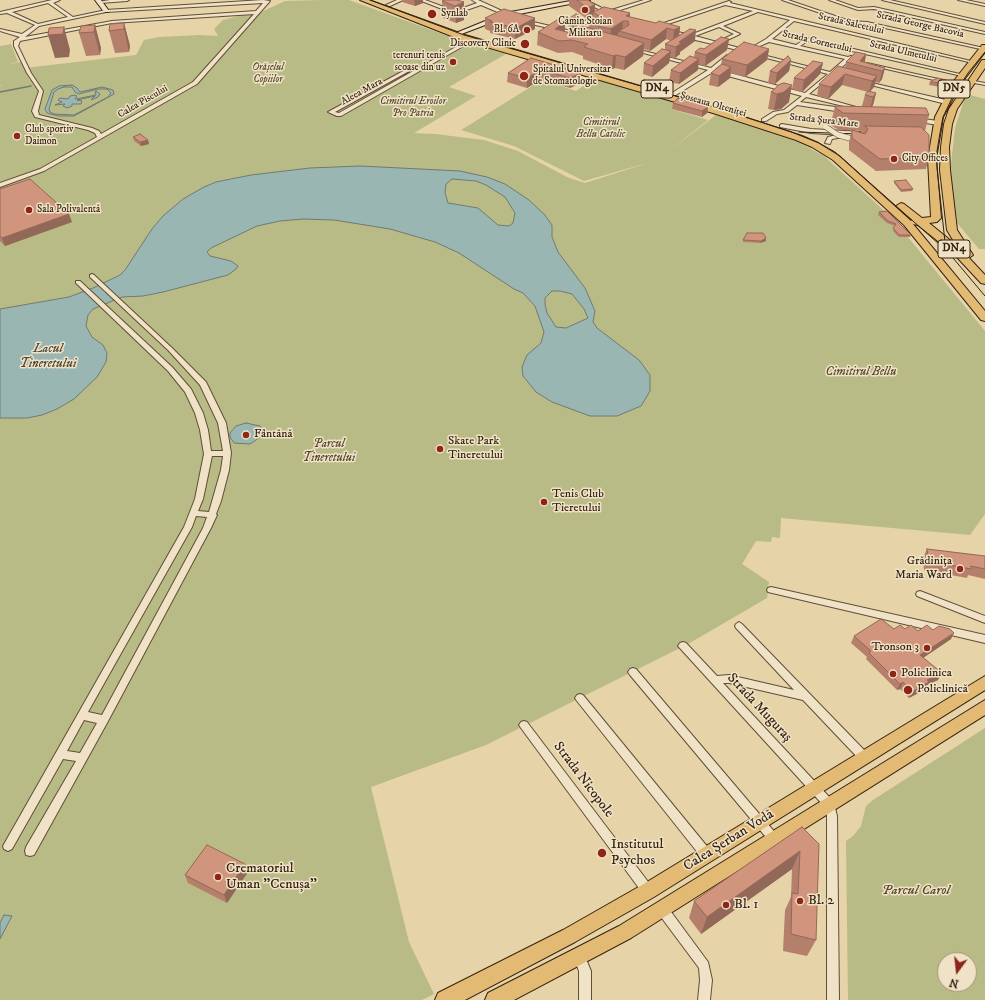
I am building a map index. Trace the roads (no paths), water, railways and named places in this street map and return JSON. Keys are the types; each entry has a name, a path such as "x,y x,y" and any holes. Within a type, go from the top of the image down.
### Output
{"main road":[{"name":"Șoseaua Olteniței","path":"363,0 463,36 716,111 807,141 836,158 909,218"},
{"name":"Șoseaua Olteniței","path":"375,0 463,36 764,120 828,143 846,156 909,218 960,286"},
{"name":"DN5","path":"984,48 973,62 949,119 945,147 944,170 954,234 985,276"},
{"name":"DN5","path":"936,214 931,139 947,100 956,84 967,78 984,65"},
{"path":"936,214 936,219 919,222 909,218 927,216 936,214"},
{"name":"DN4","path":"919,222 958,252 985,282"},
{"path":"984,318 960,286 960,283 950,268 952,264 965,265 985,282"},
{"name":"Calea Șerban Vodă","path":"445,1000 569,936 648,891 814,789 863,756 985,682"},
{"name":"Calea Șerban Vodă","path":"495,1000 579,956 662,909 982,709"}],"street":[{"path":"0,13 58,0"},
{"path":"99,1 127,0"},
{"path":"100,137 97,132 90,129 37,116 35,110 41,91 29,73 15,44 22,37 38,26 106,11 268,0"},
{"name":"Calea Piscului","path":"0,185 42,170 195,83 268,0"},
{"path":"388,5 401,0"},
{"path":"421,0 455,13 481,3"},
{"path":"431,4 442,0"},
{"path":"474,0 519,19 588,37"},
{"path":"463,36 507,14 584,0 617,16"},
{"path":"585,23 649,0"},
{"path":"733,0 654,28 847,77"},
{"name":"Strada George Bacovia","path":"784,0 850,22 867,22 984,48"},
{"path":"831,0 858,9 872,8 985,33"},
{"path":"884,0 985,23"},
{"path":"960,0 985,5"},
{"path":"99,1 106,11"},
{"path":"49,2 72,18"},
{"name":"Strada Sălcetului","path":"724,3 973,62"},
{"path":"461,6 468,8"},
{"path":"7,11 38,26"},
{"path":"680,41 758,11"},
{"path":"0,30 22,37 42,37 112,22 256,14"},
{"path":"746,51 768,40 793,20"},
{"path":"716,43 738,34 720,26"},
{"path":"561,30 566,27"},
{"name":"Aleea Mara","path":"463,36 339,115 331,112 463,36"},
{"name":"Strada Ulmetului","path":"796,47 807,38 967,78 985,84"},
{"name":"Strada Cornetului","path":"768,40 956,84"},
{"path":"626,47 863,112 796,103"},
{"path":"674,94 711,70 738,49"},
{"path":"657,55 664,51"},
{"path":"764,120 774,114 786,111 858,51"},
{"path":"861,81 886,88 947,100"},
{"path":"909,119 938,123"},
{"name":"Strada Șura Mare","path":"782,126 820,132 869,136 836,137 829,139 828,143"},
{"path":"826,127 838,135 861,142"},
{"path":"30,851 104,720 213,515 222,488 227,453 222,423 203,384 170,349 92,276"},
{"path":"8,846 61,754 194,513 203,487 208,454 199,412 188,391 155,355 78,282"},
{"path":"115,317 130,311"},
{"path":"155,355 170,349"},
{"path":"208,454 227,453"},
{"path":"194,513 213,515"},
{"path":"771,590 985,639"},
{"path":"920,594 985,620"},
{"path":"739,626 863,756"},
{"name":"Strada Muguraș","path":"683,646 828,804"},
{"path":"633,672 774,838"},
{"path":"715,680 729,680 805,696"},
{"path":"580,698 706,854"},
{"path":"82,715 104,720"},
{"name":"Strada Nicopole","path":"524,724 648,891"},
{"path":"61,754 82,758"},
{"path":"828,804 832,816 833,1000"},
{"path":"662,909 704,966 706,980 704,1000"},
{"path":"579,956 586,975 585,1000"}],"water":[{"path":"72,85 80,92 102,87 113,90 114,94 74,116 59,116 47,113 45,109 52,90 59,86","holes":["64,87 72,87 75,92 79,94 98,89 107,89 111,93 108,97 74,115 54,114 50,112 49,109 54,92"]},
{"path":"96,91 100,94 98,97 91,100 95,96 77,100 82,101 81,104 72,104 72,106 67,108 63,106 65,104 55,105 62,102 58,100 60,98 68,99 70,96 75,95 77,96 76,99 96,95"},
{"name":"Lacul Tineretului","path":"360,166 460,171 487,177 505,184 529,200 544,214 552,225 552,237 558,252 585,288 595,311 593,322 597,328 639,360 650,375 650,391 641,406 617,416 590,416 552,402 536,392 523,376 522,367 527,355 541,343 544,332 535,306 523,293 514,289 459,253 435,242 390,229 334,220 303,219 280,221 257,226 211,248 207,252 210,256 231,261 238,266 228,275 163,292 143,296 122,297 93,309 88,315 86,326 92,337 103,345 107,353 106,362 97,377 74,399 57,409 42,415 27,418 0,418 0,309 69,297 93,288 120,275 125,270 152,229 163,216 183,199 204,187 216,182 251,175 310,168","holes":["452,179 476,181 486,185 505,197 515,213 513,223 509,226 498,225 478,208 448,203 445,193 446,184","552,291 572,294 584,309 588,318 566,328 556,327 547,313 545,304 545,298"]},
{"name":"Fântănă","path":"246,423 260,426 264,432 262,436 250,444 234,443 230,437 230,433 236,426"},
{"path":"4,915 12,916 0,939 0,923"}],"waterway":[{"path":"0,92 31,86"}],"tram line":[{"path":"370,0 464,35 717,108 789,131 819,143 835,152 948,252"},
{"path":"948,252 945,242 937,168 937,151 940,133 943,117 952,98 968,73 985,52"},
{"path":"799,132 861,134"},
{"path":"948,252 985,296"}],"place":[{"name":"Cămin Stoian Militaru","path":"585,10"},
{"name":"Synlab","path":"432,14"},
{"name":"Bl. 6A","path":"527,30"},
{"name":"Discovery Clinic","path":"525,44"},
{"name":"terenuri tenis scoase din uz","path":"453,62"},
{"name":"Spitalul Universitar de Stomatologie","path":"524,76"},
{"name":"Club sportiv Daimon","path":"17,136"},
{"name":"City Offices","path":"894,159"},
{"name":"Sala Polivalentă","path":"29,210"},
{"name":"Fântănă","path":"246,435"},
{"name":"Skate Park Tineretului","path":"440,449"},
{"name":"Tenis Club Tieretului","path":"544,502"},
{"name":"Grădinița Maria Ward","path":"960,569"},
{"name":"Tronson 3","path":"927,648"},
{"name":"Policlinica","path":"893,674"},
{"name":"Policlinică","path":"908,690"},
{"name":"Institutul Psychos","path":"602,853"},
{"name":"Crematoriul Uman \"Cenușa\"","path":"218,877"},
{"name":"Bl. 2","path":"800,901"},
{"name":"Bl. 1","path":"726,905"}],"park label":[{"name":"Orășelul Copiilor","path":"268,74"},
{"name":"Cimitirul Eroilor Pro Patria","path":"413,108"},
{"name":"Cimitirul Bellu Catolic","path":"601,128"},
{"name":"Cimitirul Bellu","path":"861,373"},
{"name":"Parcul Tineretului","path":"329,452"},
{"name":"Parcul Carol","path":"916,891"}]}
